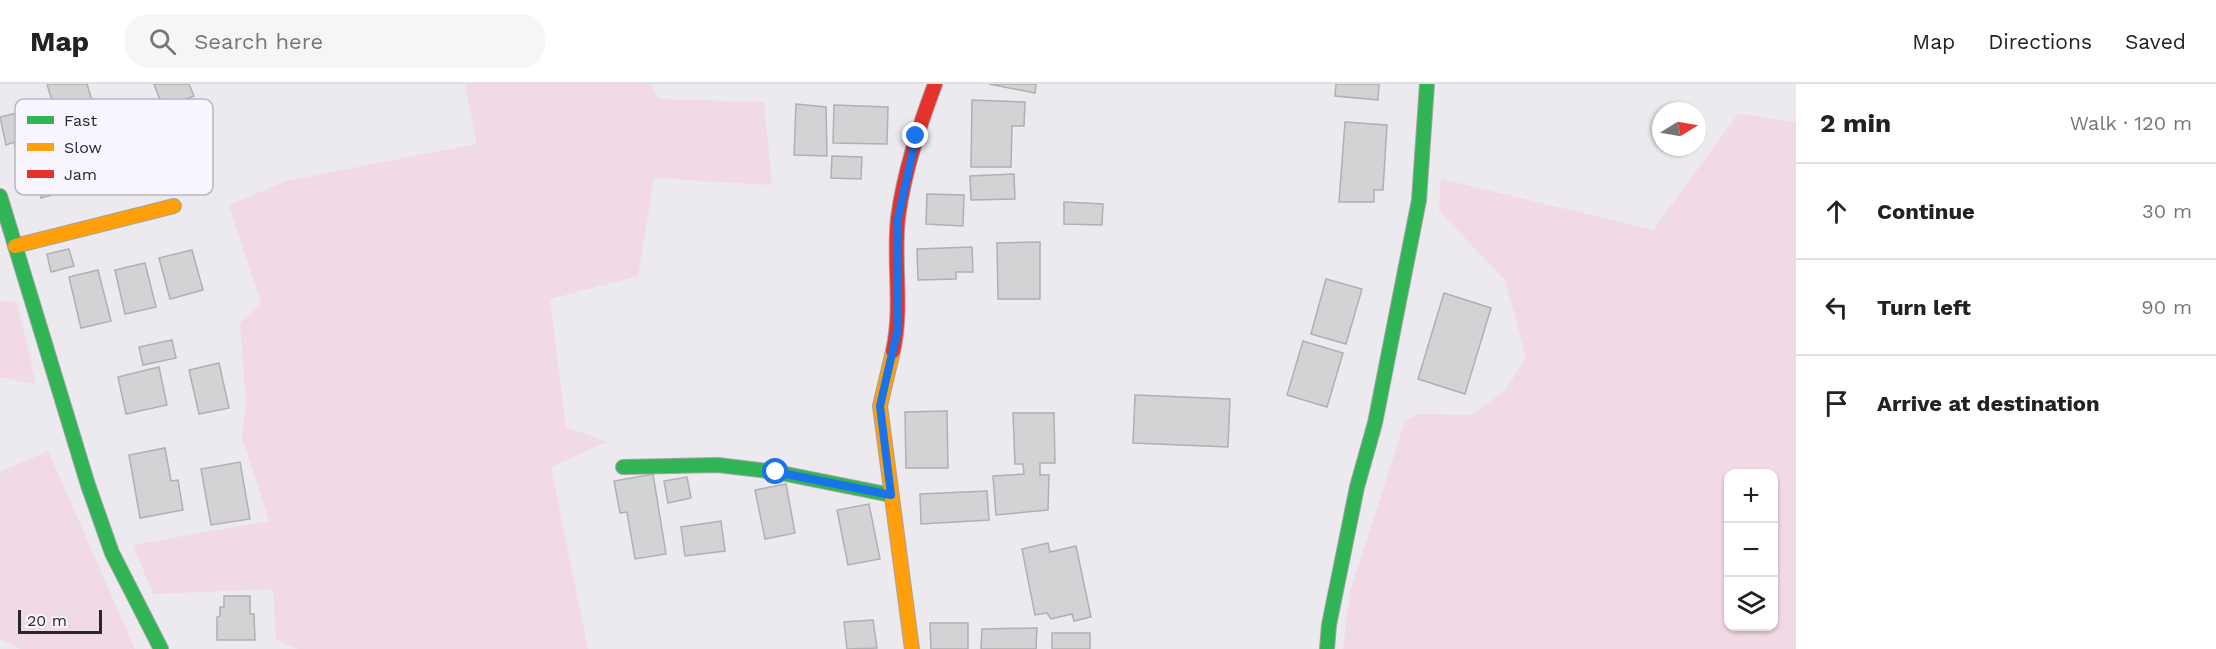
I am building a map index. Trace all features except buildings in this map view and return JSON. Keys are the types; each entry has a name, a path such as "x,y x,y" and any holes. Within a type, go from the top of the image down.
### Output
{"street":[{"path":"912,649 880,406 897,332 898,218 916,136 935,84"},
{"path":"1327,649 1329,625 1354,498 1375,423 1419,200 1427,84"},
{"path":"0,196 96,508 112,553 161,649"},
{"path":"15,246 174,206"},
{"path":"623,467 718,465 776,472 891,495"}],"shaded area":[{"path":"465,84 651,84 658,99 764,102 772,185 654,178 638,276 550,299 566,427 607,442 551,467 588,649 298,649 276,640 273,589 153,594 133,545 269,521 242,437 246,401 240,323 261,303 229,205 286,181 477,144"},
{"path":"1738,114 1796,122 1796,649 1343,649 1350,592 1405,421 1418,414 1471,415 1505,391 1526,357 1505,280 1439,211 1441,179 1653,230"},
{"path":"0,300 17,303 36,384 0,377"},
{"path":"48,451 135,649 20,649 0,639 0,472"}],"traffic: fast":[{"path":"1327,649 1329,625 1357,487 1375,423 1419,200 1427,84"},
{"path":"0,196 88,485 112,553 161,649"},
{"path":"623,467 718,465 776,472 891,495"}],"traffic: slow":[{"path":"15,246 174,206"},
{"path":"893,351 880,406 912,649"}],"traffic: jam":[{"path":"893,351 898,301 898,218 913,150 935,84"}],"route":[{"path":"776,472 891,495 880,406 897,332 898,218 916,136"}]}
